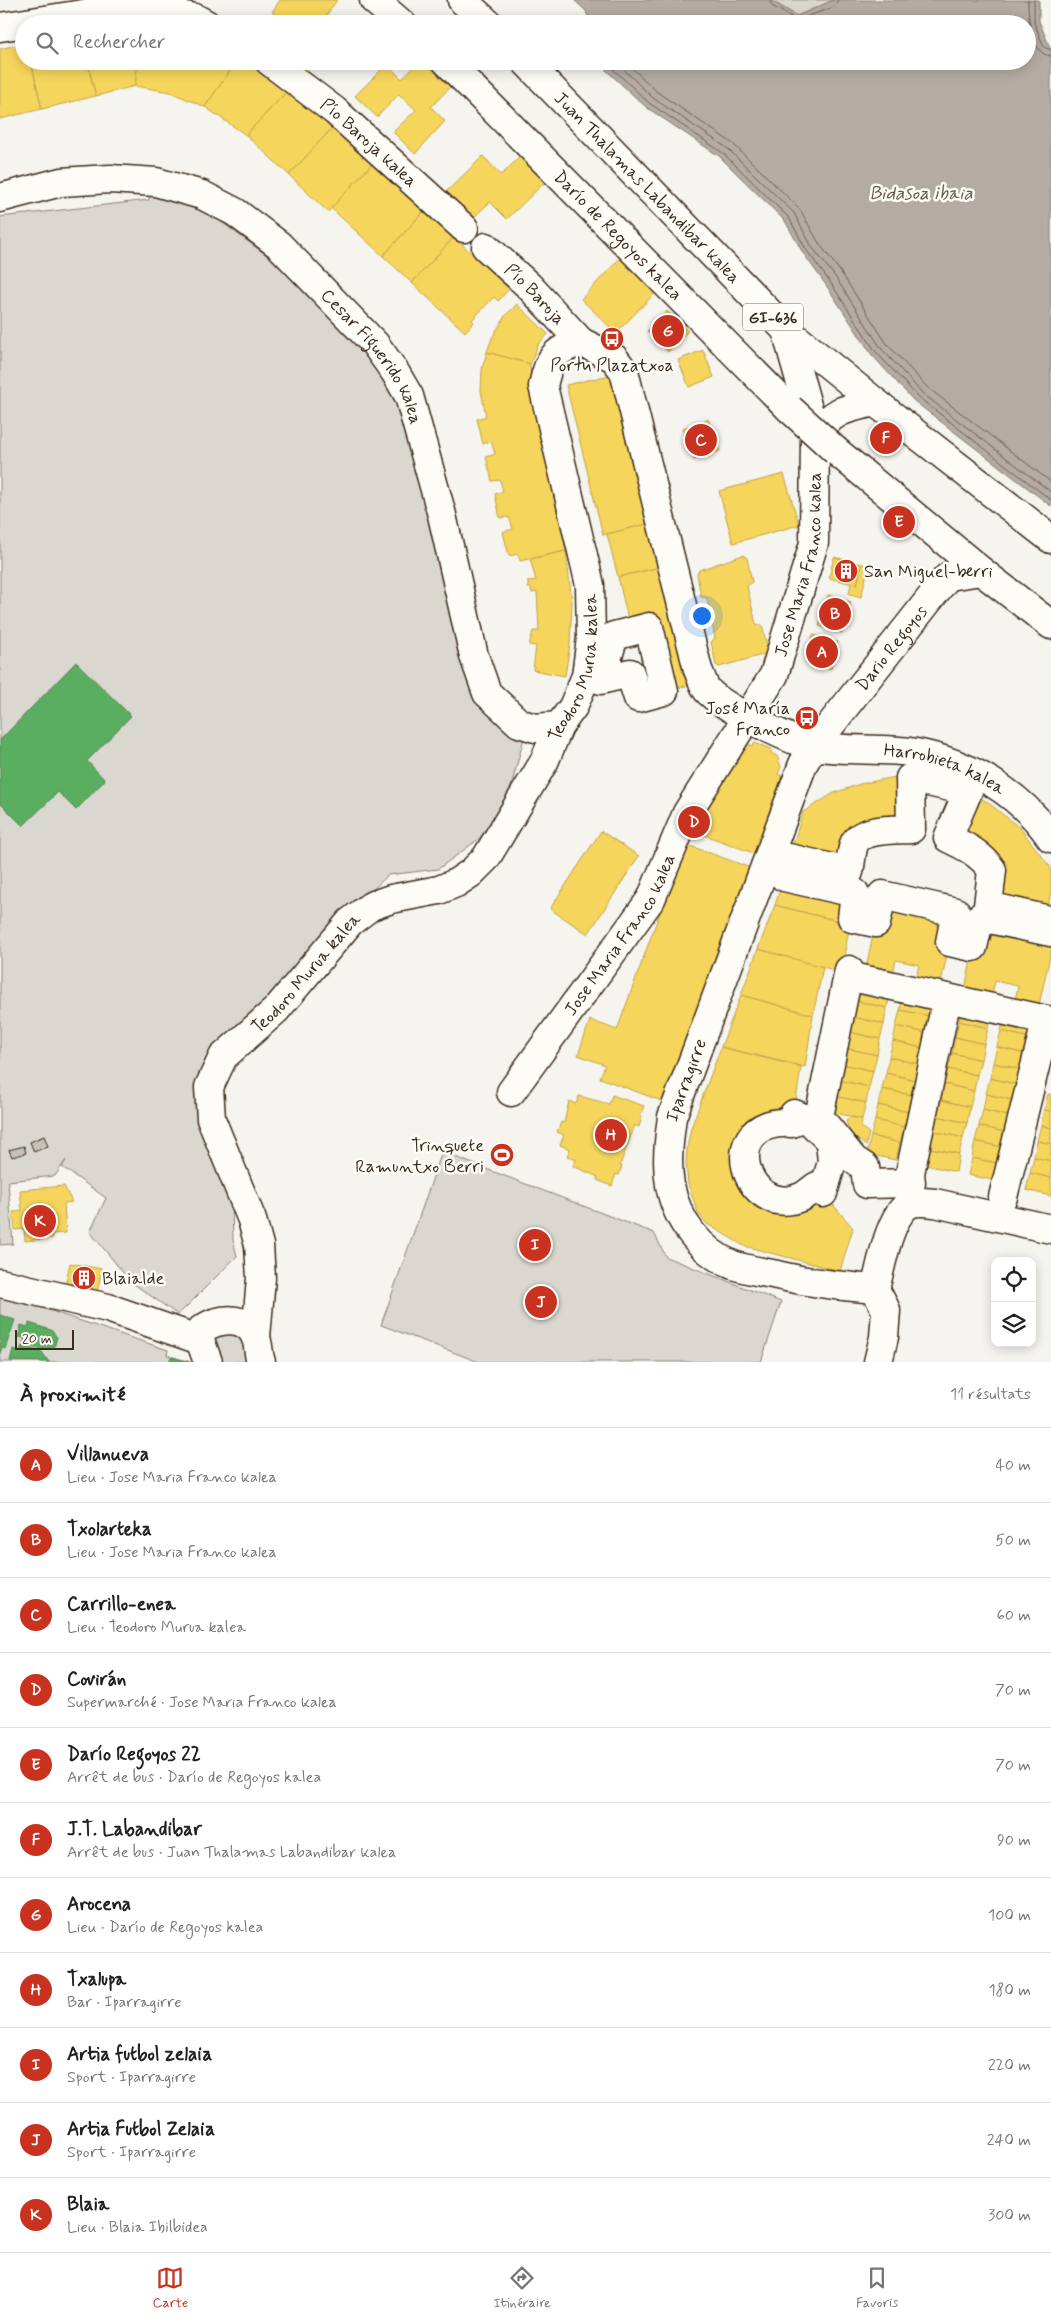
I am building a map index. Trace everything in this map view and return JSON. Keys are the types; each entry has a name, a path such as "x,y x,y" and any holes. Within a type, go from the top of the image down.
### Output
{"street":[{"path":"374,0 392,15"},
{"path":"462,0 478,15"},
{"path":"77,15 134,6 180,15"},
{"path":"0,27 15,25"},
{"name":"Pío Baroja kalea","path":"281,70 335,111 464,228"},
{"name":"Darío de Regoyos kalea","path":"455,70 790,409 836,451 934,533"},
{"name":"Juan Thalamas Labandibar kalea","path":"534,70 786,330 1051,539"},
{"name":"Cesar Figuerido kalea","path":"0,198 61,182 110,179 156,182 202,195 235,212 279,245 375,344 409,396 442,515 474,656 487,692 519,723 535,728 559,726"},
{"name":"Pío Baroja","path":"486,247 529,286 581,342"},
{"name":"Jose Maria Franco kalea","path":"511,1092 651,899 687,813 749,718 774,675 814,543 815,434 786,330"},
{"path":"581,342 614,358 624,371 698,670 707,690 724,704 749,718 814,746"},
{"name":"Teodoro Murua kalea","path":"258,1350 261,1278 259,1245 252,1220 211,1119 209,1087 223,1057 276,1010 350,922 371,906 391,899 439,890 456,883 486,858 544,762 559,726 572,707 586,676 591,638 590,584 543,386 548,363 564,347 581,342"},
{"path":"815,434 829,417 842,410 875,402"},
{"path":"934,533 1051,624"},
{"path":"934,533 949,576 981,571"},
{"name":"Dario Regoyos","path":"814,746 949,576"},
{"name":"Harrobieta kalea","path":"814,746 916,754 967,768 1003,790 1040,822 1051,838"},
{"name":"Iparragirre","path":"814,746 803,764 672,1116 668,1146 670,1184 677,1210 691,1233 710,1252 732,1265 818,1284 875,1289"},
{"path":"910,778 927,781 968,791 948,838 966,847 987,862 992,870 988,906 1045,919 1051,931 980,917 973,947 950,942 956,912 882,895 876,923 852,918 855,893 784,877 789,858 849,872 855,843 859,837 883,830 911,829 910,778"},
{"path":"947,998 910,1173 911,1183 867,1184 865,1168 854,1160 819,1117 849,973 947,998 1048,1026 1003,1197"},
{"path":"878,1362 884,1337 886,1310 875,1289 891,1232 905,1207 916,1202 935,1203 1051,1229"},
{"path":"208,1338 261,1278"},
{"path":"0,1283 108,1308 173,1331 208,1338"},
{"path":"208,1338 230,1319 246,1325 258,1350"}],"shaded area":[{"path":"770,0 834,0 799,15 795,15"},
{"path":"150,189 190,199 291,273 369,351 426,462 494,676 526,731 507,801 480,838 438,869 388,875 337,924 209,1070 231,1173 233,1240 237,1256 178,1315 131,1282 90,1232 106,1198 62,1167 66,1160 55,1176 8,1181 13,1244 0,1245 0,217 149,200"},
{"path":"442,1152 654,1233 666,1257 781,1302 761,1362 479,1362 381,1325"},
{"path":"0,1294 168,1350 167,1355 190,1362 0,1362"},
{"path":"223,1331 239,1335 244,1344 249,1362 217,1362 213,1341"}],"water":[{"name":"Bidasoa ibaia","path":"574,0 770,0 795,15 587,15 586,11"},
{"name":"Bidasoa ibaia","path":"834,0 1039,0 1039,21 1051,50 1051,506 914,401 872,355 803,253 785,221 719,156 646,107 606,70 1036,70 1036,15 799,15"}],"building: Logements":[{"path":"280,0 337,0 327,15 276,15 272,12"},
{"path":"15,45 15,70 33,70 42,109 0,119 0,49"},
{"path":"33,70 89,70 96,96 42,109"},
{"path":"89,70 137,70 135,86 96,96"},
{"path":"137,70 231,70 205,107 170,92 135,86"},
{"path":"231,70 269,70 291,87 246,135 205,107"},
{"path":"381,70 393,70 402,79 410,70 436,70 452,85 431,107 445,121 415,154 393,132 416,110 399,94 377,117 355,96"},
{"path":"291,87 334,126 289,175 246,135"},
{"path":"334,126 374,162 328,212 289,175"},
{"path":"522,155 547,180 507,219 490,202 469,222 443,195 483,156 501,175"},
{"path":"374,162 425,210 383,256 331,208"},
{"path":"425,210 454,237 412,283 383,256"},
{"path":"454,237 510,288 498,301 494,297 472,320 474,322 465,332 412,283"},
{"path":"625,253 661,287 616,333 581,299"},
{"path":"517,304 548,334 538,345 530,364 487,352 492,338 505,316"},
{"path":"667,311 688,331 668,352 647,331"},
{"path":"703,350 714,377 689,387 678,360"},
{"path":"487,352 530,364 532,397 566,551 520,561 518,554 509,556 503,532 513,529 509,517 500,518 495,494 503,491 500,480 492,481 486,457 495,454 491,441 483,444 477,419 486,416 481,391 482,369"},
{"path":"614,374 651,523 603,535 566,385"},
{"path":"708,419 720,451 694,460 683,428"},
{"path":"784,474 799,525 733,543 719,491"},
{"path":"651,523 661,567 618,577 607,534"},
{"path":"566,551 572,602 570,644 565,676 533,670 536,646 529,645 533,631 539,631 537,592 532,593 531,588 528,588 528,581 536,580 530,559"},
{"path":"743,555 747,558 752,582 747,586 756,624 762,625 768,650 766,654 719,667 716,665 711,642 715,638 707,598 701,597 697,574 699,570"},
{"name":"San Miguel-berri","path":"834,557 862,564 857,585 829,578"},
{"name":"San Miguel-berri","path":"862,564 869,565 861,597 849,594 851,583 857,585"},
{"path":"661,567 690,685 664,691 649,627 631,632 618,577"},
{"path":"828,595 851,602 842,633 819,626"},
{"path":"813,635 838,642 831,669 806,662"},
{"path":"754,743 772,749 771,753 777,756 781,767 778,774 782,776 756,854 691,830 741,747 747,744 753,746"},
{"path":"896,777 910,778 911,829 855,843 849,872 789,858 803,812 834,793 860,784"},
{"path":"968,791 986,801 1020,828 1051,868 1051,891 1045,919 988,906 993,873 948,838"},
{"path":"601,831 639,856 588,934 550,909"},
{"path":"685,844 751,868 664,1102 600,1078 605,1065 578,1055 590,1020 617,1030"},
{"path":"784,877 855,893 850,924 775,905"},
{"path":"882,895 956,912 941,983 916,978 919,965 896,960 893,973 866,967"},
{"path":"775,905 850,924 841,972 758,949"},
{"path":"980,917 1051,932 1051,951 1039,1005 1015,1000 1018,986 995,981 992,995 965,989"},
{"path":"758,949 823,967 813,1015 741,995"},
{"path":"860,984 891,991 887,1008 856,1001"},
{"path":"904,993 933,1000 929,1016 900,1010"},
{"path":"741,995 813,1015 805,1067 721,1047"},
{"path":"856,1001 887,1008 884,1024 852,1017"},
{"path":"963,1004 992,1011 988,1028 959,1021"},
{"path":"900,1010 929,1016 926,1033 896,1026"},
{"path":"1005,1014 1034,1021 1030,1038 1001,1031"},
{"path":"852,1017 884,1024 880,1039 849,1032"},
{"path":"959,1021 988,1028 984,1044 955,1037"},
{"path":"896,1026 926,1033 922,1048 893,1041"},
{"path":"1001,1031 1030,1038 1026,1054 997,1047"},
{"path":"849,1032 880,1039 877,1055 845,1048"},
{"path":"955,1037 984,1044 981,1060 952,1053"},
{"path":"893,1041 922,1048 918,1064 889,1057"},
{"path":"721,1047 801,1067 794,1114 745,1155 788,1200 823,1193 853,1228 840,1271 744,1246 707,1224 698,1213 688,1184 687,1148 691,1128"},
{"path":"997,1047 1026,1054 1023,1070 993,1063"},
{"path":"845,1048 877,1055 873,1071 842,1064"},
{"path":"952,1053 981,1060 977,1075 948,1069"},
{"path":"889,1057 918,1064 915,1080 886,1073"},
{"path":"993,1063 1023,1070 1019,1085 990,1078"},
{"path":"842,1064 873,1071 869,1087 838,1080"},
{"path":"948,1069 977,1075 974,1091 944,1084"},
{"path":"886,1073 915,1080 911,1095 882,1089"},
{"path":"990,1078 1019,1085 1016,1101 986,1094"},
{"path":"838,1080 869,1087 866,1103 835,1096"},
{"path":"944,1084 974,1091 970,1107 941,1100"},
{"path":"882,1089 911,1095 908,1112 878,1105"},
{"path":"986,1094 1016,1101 1012,1117 983,1110"},
{"path":"1048,1094 1051,1095 1051,1111 1044,1110"},
{"path":"612,1095 644,1106 640,1116 642,1117 639,1127 635,1125 620,1165 622,1166 619,1175 616,1174 612,1186 597,1180 598,1177 573,1166 576,1160 567,1156 570,1149 560,1145 564,1135 557,1132 561,1122 564,1123 569,1101 576,1104 579,1096 609,1104"},
{"path":"835,1096 866,1103 862,1119 831,1112"},
{"path":"941,1100 970,1107 967,1123 937,1116"},
{"path":"878,1105 908,1112 904,1127 875,1120"},
{"path":"983,1110 1012,1117 1008,1133 979,1126"},
{"path":"1044,1110 1051,1111 1051,1128 1041,1125"},
{"path":"937,1116 967,1123 963,1138 934,1131"},
{"path":"850,1117 862,1119 861,1127 869,1133 866,1146 850,1133 846,1121"},
{"path":"875,1120 904,1127 900,1143 871,1136"},
{"path":"1041,1125 1051,1128 1051,1144 1037,1141"},
{"path":"979,1126 1008,1133 1005,1148 975,1141"},
{"path":"934,1131 963,1138 959,1154 930,1148"},
{"path":"871,1136 900,1143 896,1160 867,1154"},
{"path":"975,1141 1005,1148 1001,1164 972,1158"},
{"path":"1037,1141 1051,1144 1051,1161 1034,1157"},
{"path":"930,1148 959,1154 956,1172 926,1165"},
{"path":"1034,1157 1051,1161 1051,1178 1030,1173"},
{"path":"972,1158 1001,1164 997,1181 968,1175"},
{"path":"1030,1173 1051,1178 1051,1196 1026,1190"},
{"path":"64,1186 72,1202 64,1203 66,1233 52,1234 53,1238 25,1241 24,1229 15,1230 13,1212 22,1211 20,1190"},
{"name":"Blaialde","path":"70,1263 102,1269 97,1293 65,1286"}],"building: Public":[{"path":"76,662 131,716 87,761 105,780 76,810 58,792 23,826 0,803 0,740"},
{"path":"0,1315 15,1320 5,1349 2,1348 0,1353"},
{"path":"29,1323 51,1330 57,1337 54,1348 42,1350 23,1344 25,1338 18,1337 21,1325 28,1327"},
{"path":"22,1346 42,1352 49,1362 10,1361 13,1349 20,1351"},
{"path":"171,1357 190,1362 169,1362"}],"building: Autres":[{"path":"44,1136 48,1146 34,1152 30,1142"},
{"path":"24,1146 26,1153 12,1157 9,1150"}],"place":[{"name":"Arocena","path":"668,331"},
{"name":"Portu Plazatxoa","path":"612,339"},
{"name":"J.T. Labandibar","path":"886,438"},
{"name":"Carrillo-enea","path":"701,440"},
{"name":"Darío Regoyos 22","path":"899,522"},
{"name":"San Miguel-berri","path":"846,571"},
{"name":"Txolarteka","path":"835,614"},
{"name":"Villanueva","path":"822,652"},
{"name":"José María Franco","path":"807,718"},
{"name":"Covirán","path":"694,822"},
{"name":"Txalupa","path":"611,1135"},
{"name":"Trinquete Ramuntxo Berri","path":"502,1155"},
{"name":"Blaia","path":"40,1221"},
{"name":"Artia futbol zelaia","path":"535,1245"},
{"name":"Blaialde","path":"84,1278"},
{"name":"Artia Futbol Zelaia","path":"541,1302"}]}
